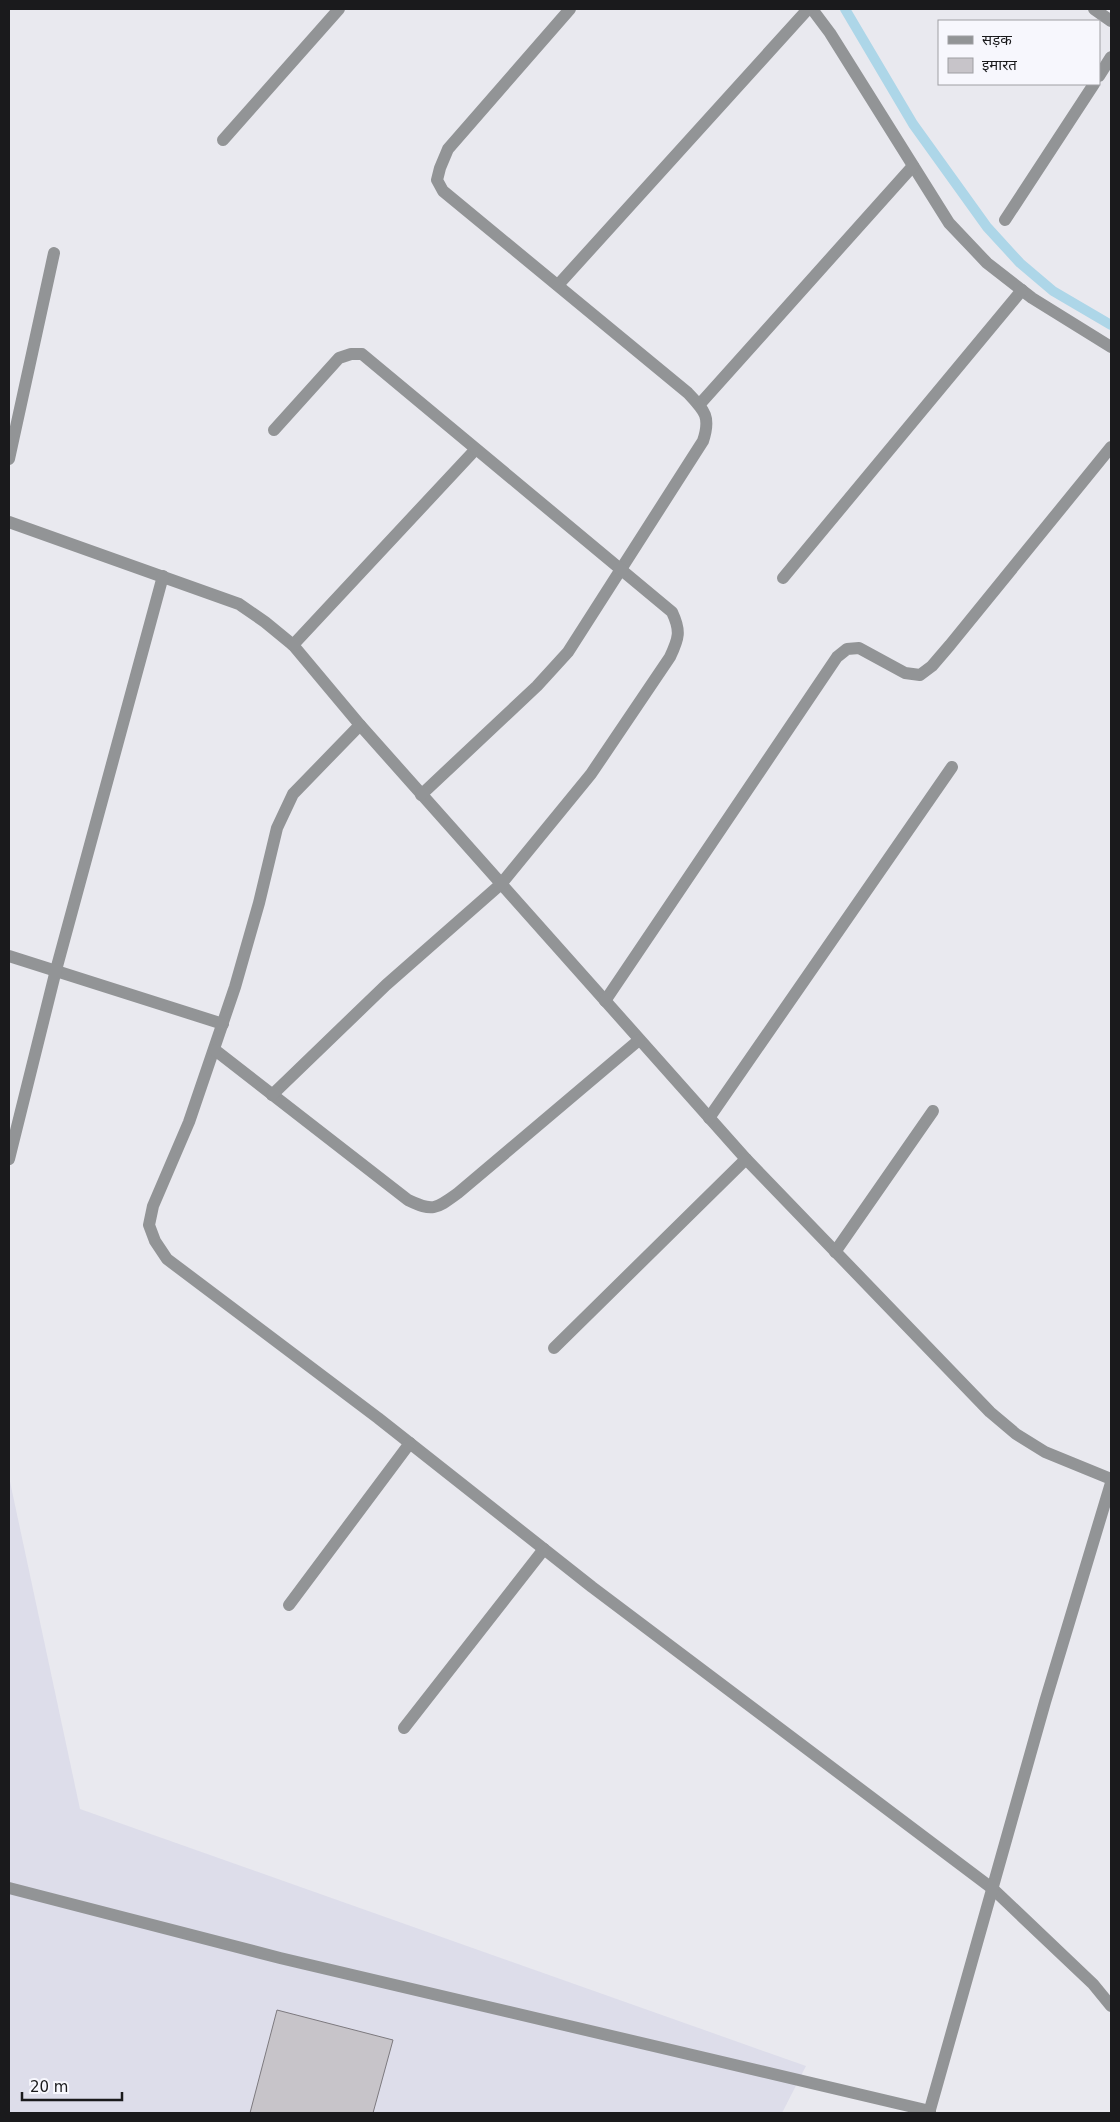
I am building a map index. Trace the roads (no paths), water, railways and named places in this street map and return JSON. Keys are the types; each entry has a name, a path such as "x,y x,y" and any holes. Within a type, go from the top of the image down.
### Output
{"street":[{"path":"223,140 339,9"},
{"path":"421,795 537,686 568,652 703,441 708,426 706,415 700,405 688,393 443,191 437,180 448,149 570,9"},
{"path":"558,284 810,9 830,33 949,223 987,263 1022,290 1111,347"},
{"path":"1094,9 1111,21"},
{"path":"1100,74 1111,57"},
{"path":"1005,220 1093,85"},
{"path":"700,405 913,166"},
{"path":"9,459 54,254"},
{"path":"783,578 1022,290"},
{"path":"272,1094 386,985 501,884 591,774 670,657 678,640 679,626 672,612 475,450 362,354 351,354 339,358 274,430"},
{"path":"605,1001 837,657 847,649 859,648 905,673 920,675 932,666 1111,447"},
{"path":"293,646 475,450"},
{"path":"9,522 239,604 265,622 293,646 421,795 746,1159 990,1412 1010,1429 1045,1452 1111,1479"},
{"path":"9,1159 56,970 164,576"},
{"path":"360,725 293,794 277,828 259,903 223,1024 189,1122 153,1206 149,1225 154,1241 167,1259 410,1443 544,1549 992,1889 1093,1984 1111,2006"},
{"path":"709,1118 952,767"},
{"path":"9,956 223,1024"},
{"path":"214,1050 408,1200 426,1209 438,1208 458,1193 640,1040"},
{"path":"835,1252 933,1111"},
{"path":"554,1348 746,1159"},
{"path":"289,1605 410,1443"},
{"path":"9,1888 280,1958 930,2112 1045,1702 1111,1483"},
{"path":"404,1728 544,1549"}],"waterway":[{"path":"845,9 913,124 987,227 1020,263 1053,291 1111,325"}]}
